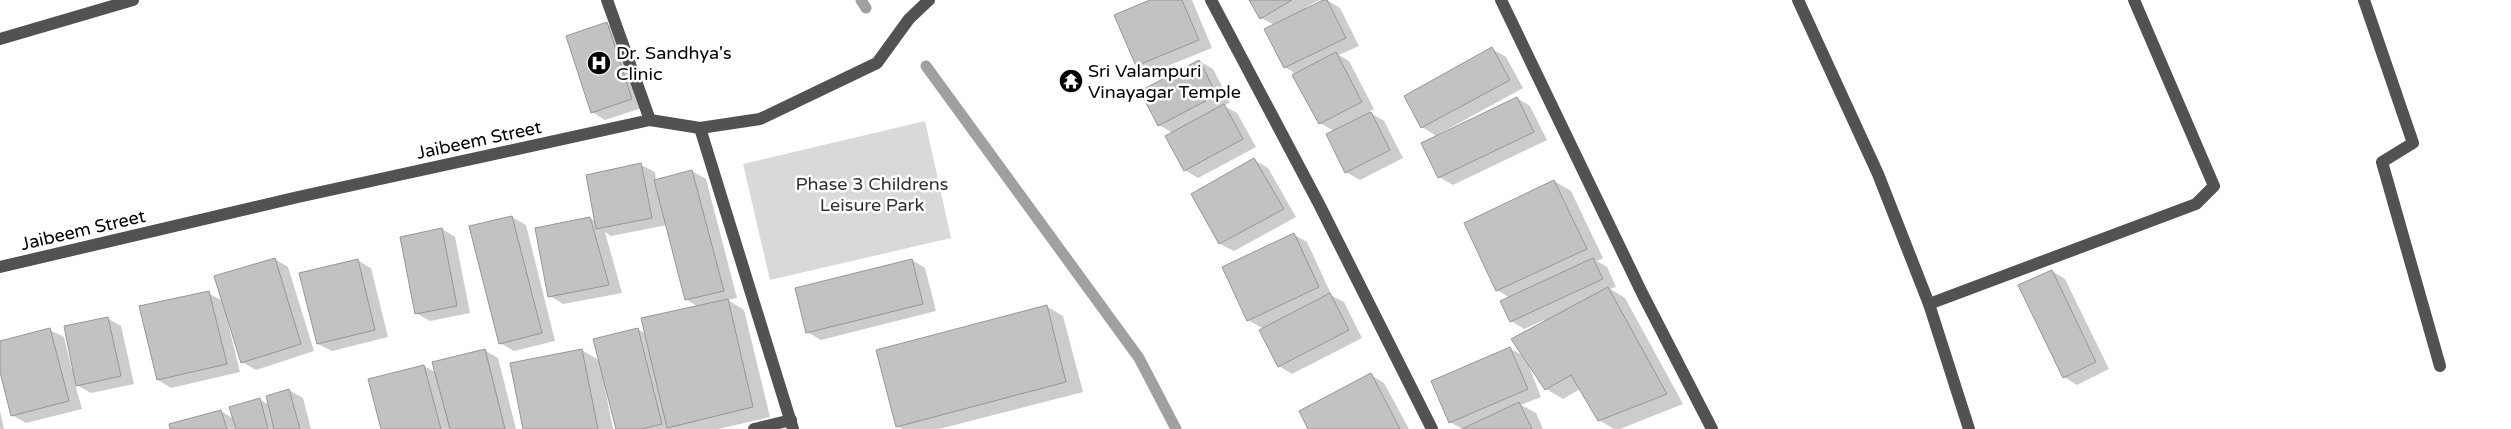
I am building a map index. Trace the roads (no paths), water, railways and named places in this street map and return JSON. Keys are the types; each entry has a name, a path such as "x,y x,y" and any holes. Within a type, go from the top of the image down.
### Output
{"street":[{"path":"0,39 133,0"},
{"path":"607,0 650,120"},
{"name":"Jaibeem Street","path":"0,267 298,197 650,120 700,128 760,119 877,63 909,19 929,0"},
{"path":"1211,0 1319,204 1432,429"},
{"path":"1501,0 1637,284 1712,429"},
{"path":"1798,0 1878,174 1929,304 1969,429"},
{"path":"1929,304 2196,204 2214,186 2134,0"},
{"path":"2364,0 2413,143 2382,162 2440,366"},
{"path":"700,128 792,424 754,429"}],"waterway":[{"path":"861,0 866,8"},
{"path":"926,66 1139,358 1176,429"}],"place":[{"name":"Dr. Sandhya's Clinic","path":"599,63"},
{"name":"Sri Valampuri Vinayagar Temple","path":"1071,81"}],"park label":[{"name":"Phase 3 Childrens Leisure Park","path":"872,194"}]}
